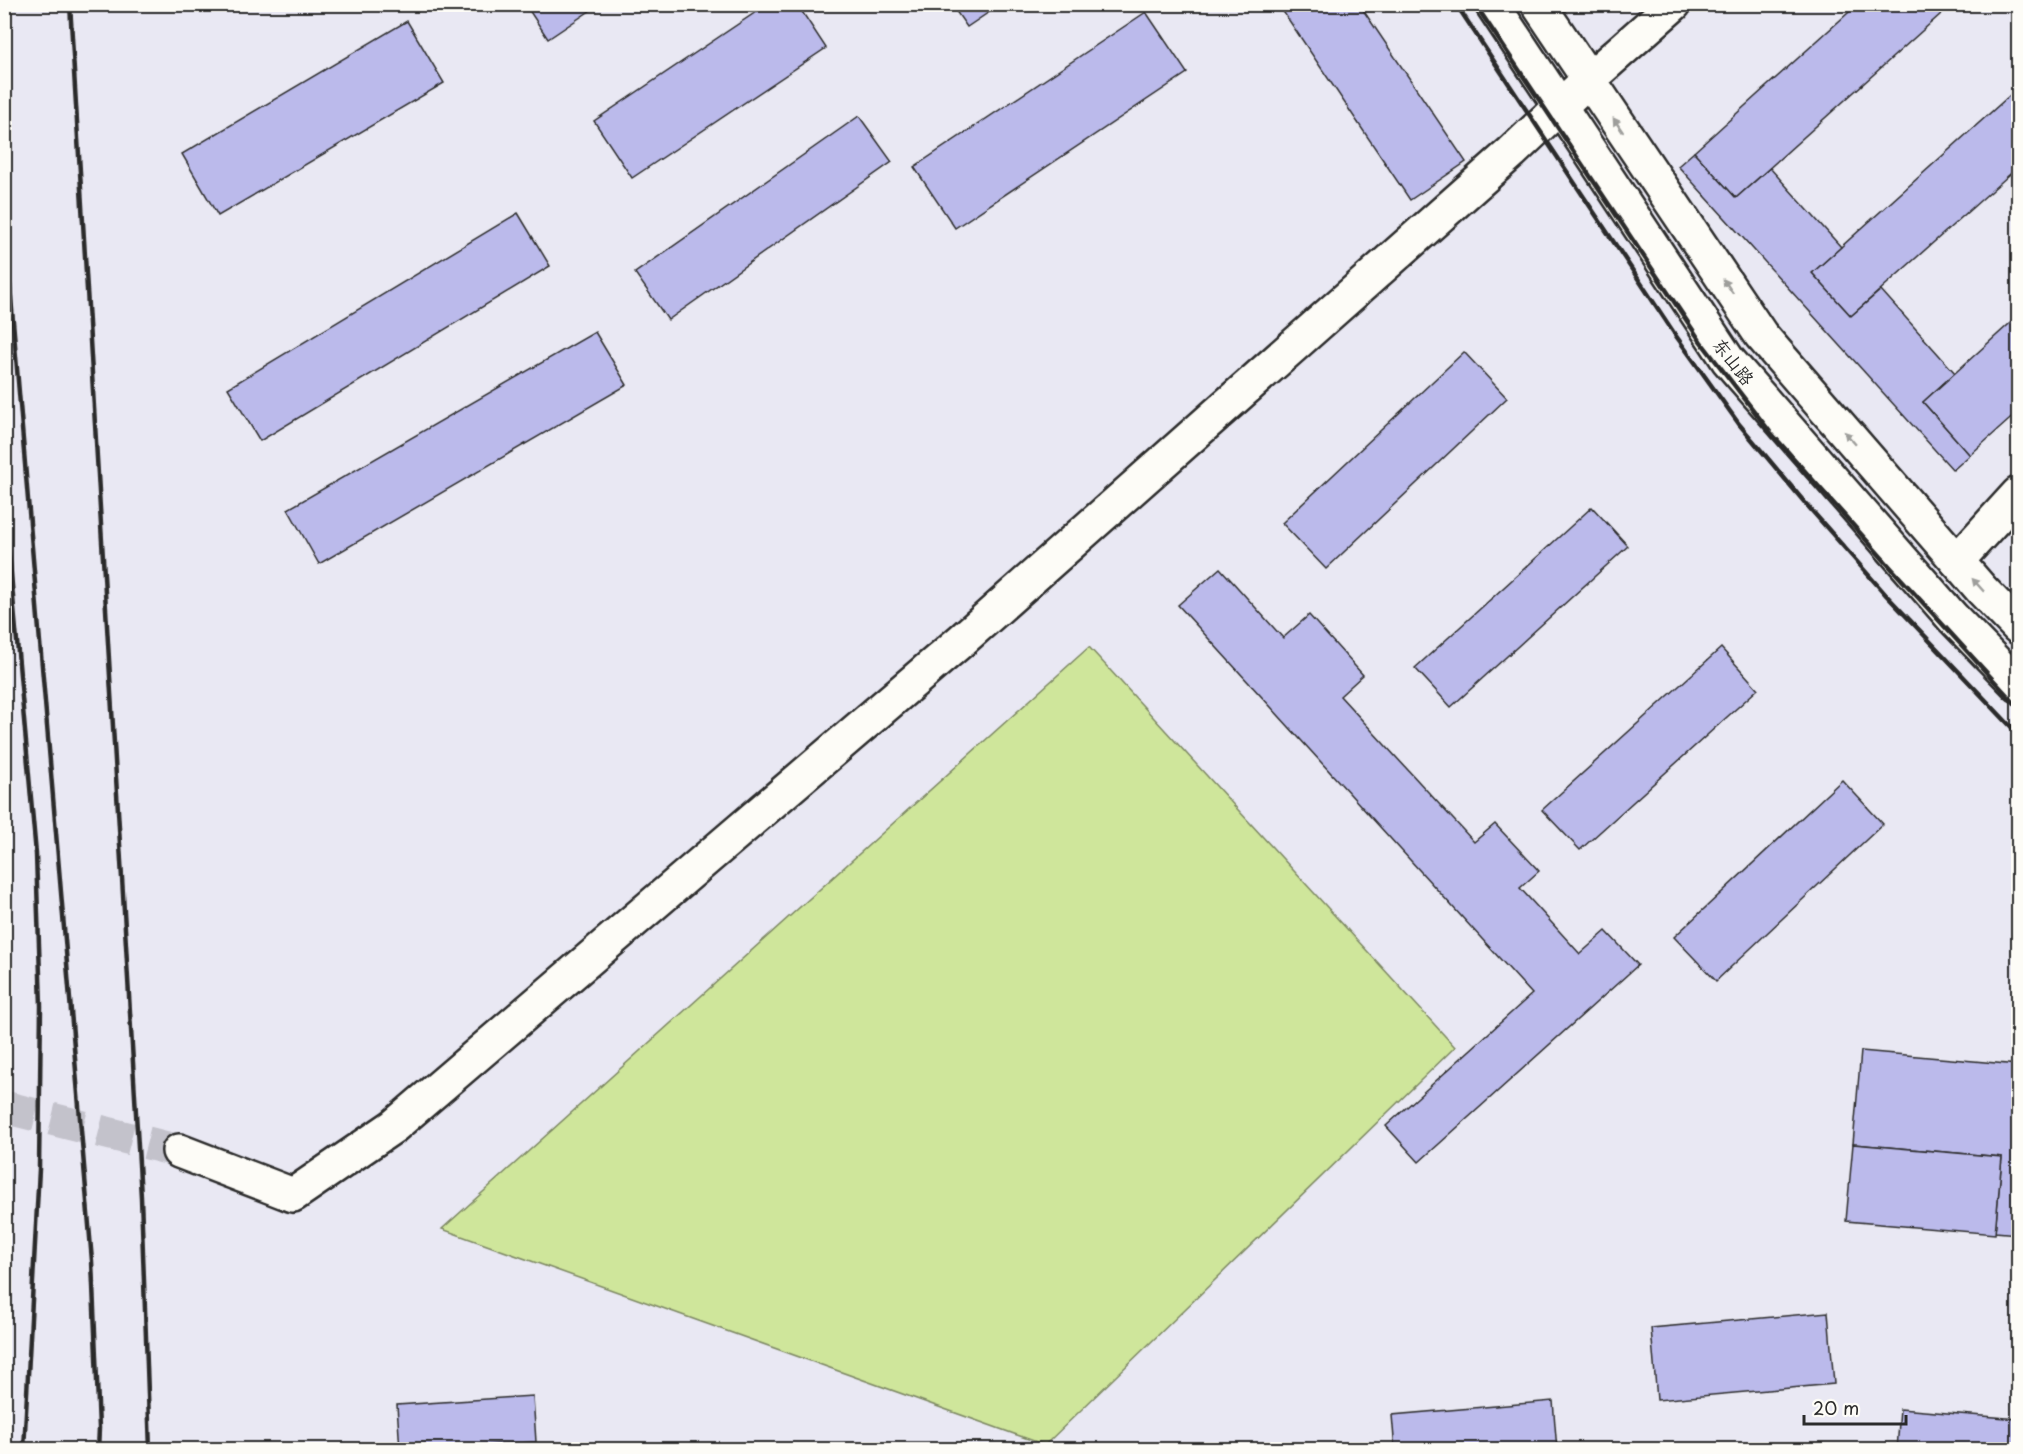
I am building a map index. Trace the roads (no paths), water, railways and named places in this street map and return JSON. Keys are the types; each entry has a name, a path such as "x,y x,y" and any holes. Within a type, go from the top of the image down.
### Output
{"street":[{"name":"东山路","path":"1492,4 1728,360 1952,617 2019,685"},
{"path":"1538,4 1761,335 1957,561 2019,627"},
{"path":"179,1151 293,1195 394,1126 971,633 1512,152 1588,80 1674,4"},
{"path":"1957,561 2019,494"}],"tunnel":[{"path":"4,1107 179,1151"}],"railway":[{"path":"70,4 141,1197 150,1450"},
{"path":"1456,4 1676,336 1739,424 1887,596 2018,734"},
{"path":"1475,4 1701,342 1771,433 2018,707"},
{"path":"4,214 92,1261 98,1450"},
{"path":"4,496 36,854 41,1006 39,1169 24,1450"}]}
